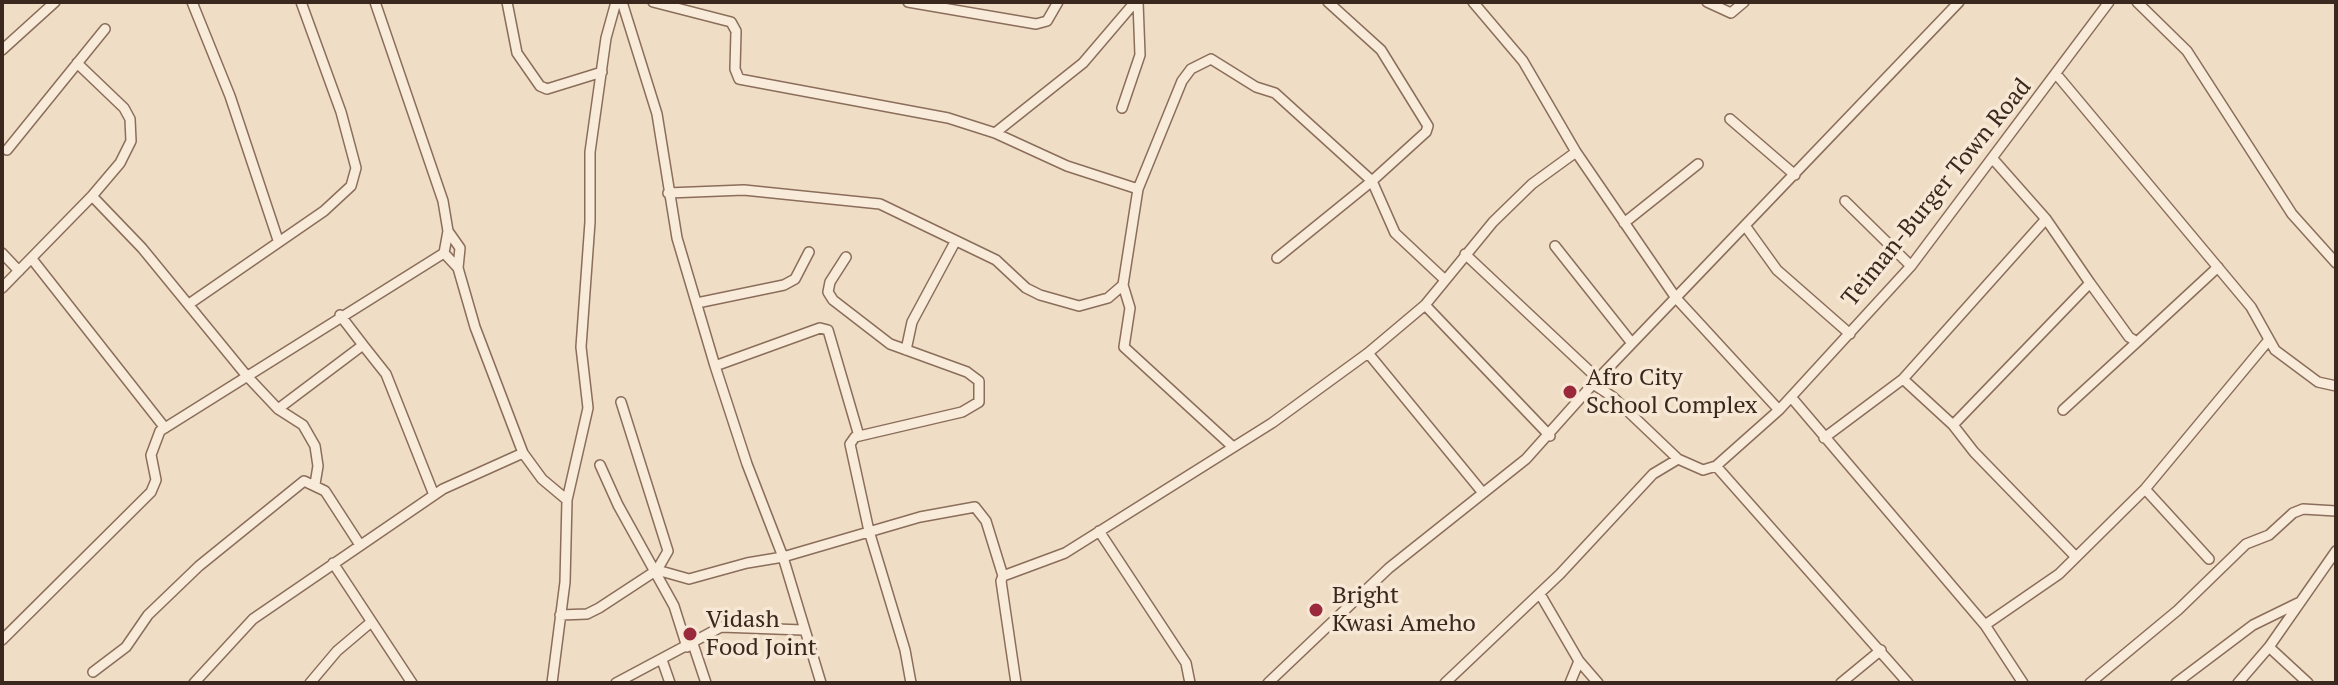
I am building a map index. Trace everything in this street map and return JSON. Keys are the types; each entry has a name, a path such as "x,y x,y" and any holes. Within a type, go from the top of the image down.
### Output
{"street":[{"path":"2,50 55,2"},
{"path":"192,2 230,96 278,240"},
{"path":"189,304 340,197 351,186 356,168 301,2"},
{"path":"2,640 151,492 156,480 151,455 165,428 340,315 444,253 448,231 437,181 375,2"},
{"path":"507,2 517,53 540,86 547,89 602,72"},
{"path":"552,683 565,582 567,500 588,408 581,347 590,222 590,152 602,72 619,2"},
{"path":"619,2 657,114 668,193 715,366 747,464 783,557 821,683"},
{"path":"653,2 731,22 736,31 735,69 739,79 948,118 995,133 1030,152 1138,189"},
{"path":"908,2 1036,24 1047,21 1058,2"},
{"path":"995,133 1083,63 1137,2"},
{"path":"1122,108 1140,55 1137,2"},
{"path":"1277,258 1372,181 1426,132 1426,118 1373,40 1328,2"},
{"path":"1473,2 1523,61 1576,152 1676,298 1779,410"},
{"path":"1707,2 1731,13 1744,2"},
{"path":"1268,683 1389,568 1550,436 1631,342 1746,227 1959,2"},
{"name":"Teiman-Burger Town Road","path":"1716,466 1779,410 1911,266 2109,2"},
{"path":"2137,2 2187,51 2292,214 2336,263"},
{"path":"7,150 105,29"},
{"path":"668,193 744,190 880,204 996,260 1026,288 1064,304 1079,306 1108,298 1123,285 1138,189 1182,81 1191,69 1211,59 1256,87 1275,93 1372,181 1395,233 1444,279"},
{"path":"2,288 92,196 120,163 131,141 130,119 124,108 77,63"},
{"path":"2057,75 2251,307 2268,341 2297,368 2318,382 2336,386"},
{"path":"1730,119 1795,175"},
{"path":"1003,576 1049,561 1099,531 1233,447 1368,353 1425,305 1465,254 1532,184 1576,152"},
{"path":"1993,159 2046,219 2129,337 2137,342"},
{"path":"1624,223 1698,164"},
{"path":"92,196 189,304 246,375 278,409 303,425 315,446 318,466 315,484"},
{"path":"1845,201 1911,266"},
{"path":"1824,438 1903,379 2046,219"},
{"path":"1746,227 1777,270 1850,334"},
{"path":"448,231 460,248 458,268 475,327 523,453 542,479 567,500"},
{"path":"906,350 912,322 955,242"},
{"path":"1555,246 1631,342"},
{"path":"697,303 784,285 795,279 809,252"},
{"path":"2,253 19,271"},
{"path":"444,253 458,268"},
{"path":"1465,254 1678,459 1703,470 1716,466 1908,683"},
{"path":"846,257 830,282 828,292 833,300 870,332 906,350 967,372 979,381 979,402 962,412 859,436 850,444 869,531 905,650 911,683"},
{"path":"32,259 165,428"},
{"path":"2063,410 2218,267"},
{"path":"1953,425 2090,283"},
{"path":"1123,285 1128,291 1130,308 1124,347 1233,447"},
{"path":"1425,305 1550,436"},
{"path":"340,315 386,374 434,495"},
{"path":"715,366 820,328 828,330 859,436"},
{"path":"1985,625 2032,595 2145,489 2268,341"},
{"path":"278,409 363,345"},
{"path":"1368,353 1483,493"},
{"path":"1903,379 1953,425 1974,452 2076,557"},
{"path":"1791,397 1985,625 2023,683"},
{"path":"560,615 587,614 657,570 668,551 621,402"},
{"path":"194,683 253,619 333,563 434,495 523,453"},
{"path":"1445,683 1610,525 1653,474 1678,459"},
{"path":"600,465 618,505 657,570 706,683"},
{"path":"93,672 126,647 154,608 244,527 304,481 315,484 340,510 360,545"},
{"path":"2145,489 2209,559"},
{"path":"657,570 689,579 783,557 869,531 975,507 986,521 1003,576 1001,581 1016,683"},
{"path":"2090,683 2178,610 2246,544 2269,535 2293,513 2303,509 2336,511"},
{"path":"1099,531 1186,663 1190,683"},
{"path":"2238,683 2269,647 2336,554"},
{"path":"333,563 412,683"},
{"path":"1540,594 1579,661 1598,683"},
{"path":"2176,683 2253,625 2298,603"},
{"path":"310,683 337,651 370,623"},
{"path":"616,683 721,627 803,630"},
{"path":"2269,647 2308,683"},
{"path":"1841,683 1881,650"},
{"path":"662,660 670,683"},
{"path":"1570,683 1579,661"}],"place":[{"name":"Afro City School Complex","path":"1570,392"},
{"name":"Bright Kwasi Ameho","path":"1316,610"},
{"name":"Vidash Food Joint","path":"690,634"}]}
